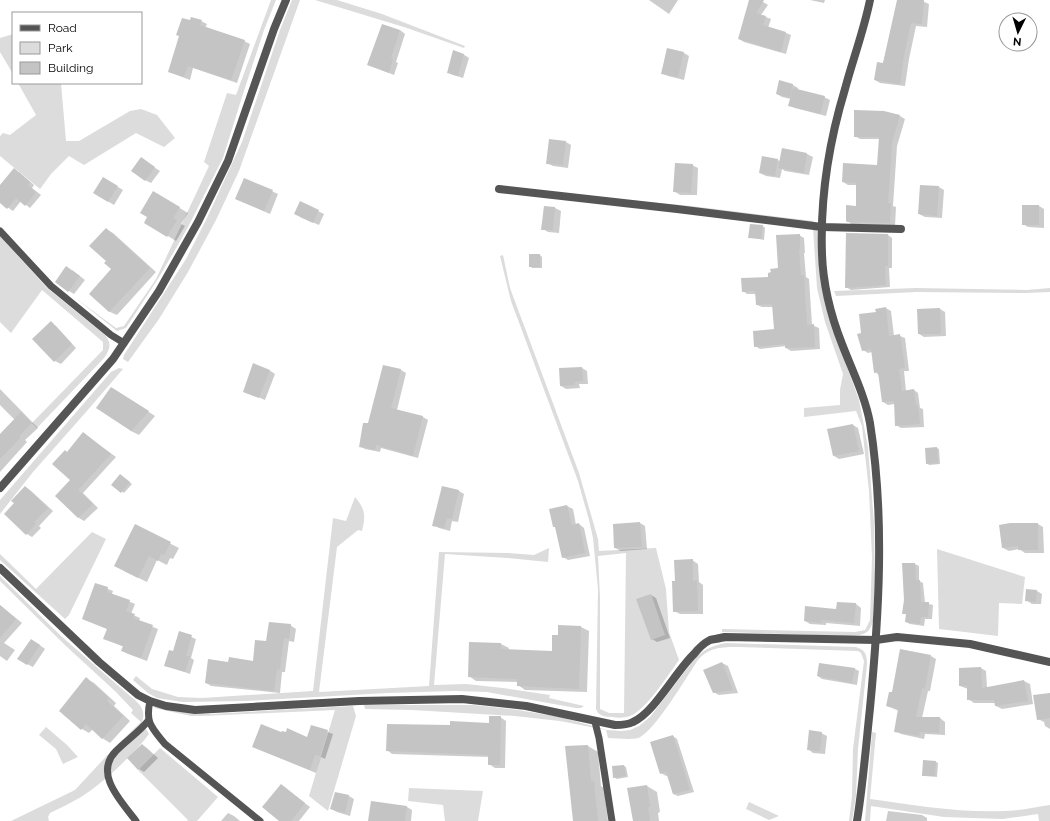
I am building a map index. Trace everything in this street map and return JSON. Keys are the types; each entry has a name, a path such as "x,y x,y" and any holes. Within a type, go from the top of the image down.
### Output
{"street":[{"path":"0,488 113,359 159,291 198,222 228,161 274,29 286,0"},
{"path":"857,821 876,640 879,565 874,451 869,420 862,396 832,316 826,289 822,255 822,227 824,185 829,152 844,90 864,26 870,0"},
{"path":"499,189 822,227 901,229"},
{"path":"0,568 99,662 138,696 166,706 195,710 359,701 462,699 526,706 595,722 624,725 641,717 651,707 688,659 710,640 725,637 876,640 897,637 970,644 1050,662"}],"lane":[{"path":"0,231 52,286 124,343"},
{"path":"150,701 147,712 148,721 165,744 260,821"},
{"path":"136,821 111,787 107,777 108,765 115,752 148,721"},
{"path":"595,722 599,738 612,821"}],"green space":[{"path":"271,0 276,0 264,30 223,158 187,229 161,274 126,328 117,331 74,297 116,328 124,326 156,279 209,166 204,162 227,93 236,95"},
{"path":"292,0 300,0 239,171 216,220 188,272 159,319 128,362 123,359 124,355 186,259 206,220 242,142 280,30"},
{"path":"315,0 337,0 382,14 465,46 464,48 407,28"},
{"path":"12,34 12,72 0,52 0,38"},
{"path":"19,84 61,84 66,141 79,141 130,111 141,109 157,115 175,138 164,147 136,133 84,165 69,156 51,174 40,189 0,156 0,136 3,133 10,135 36,115"},
{"path":"586,196 691,206 813,221 814,228 818,231 821,281 827,311 859,400 868,447 874,523 875,579 872,625 864,634 847,636 722,632 722,629 855,632 865,630 870,620 872,557 869,491 862,426 856,411 804,417 804,408 840,405 840,390 843,374 825,322 817,288 813,228"},
{"path":"0,236 47,288 105,335 109,341 109,349 104,358 37,428 32,423 103,350 103,342 42,290 11,333 0,322"},
{"path":"503,255 510,288 579,473 598,539 599,551 656,548 666,589 669,632 679,660 650,699 637,712 628,717 619,718 604,716 598,713 596,709 598,589 593,538 578,481 511,301 500,256","holes":["626,553 624,713 609,713 600,709 600,597 598,556"]},
{"path":"916,288 1027,290 1050,288 1050,292 916,292 836,296 834,291"},
{"path":"119,368 123,369 33,472 0,514 0,500 111,372"},
{"path":"355,497 364,512 362,531 358,530 337,547 319,692 429,686 439,552 534,555 549,548 548,562 445,554 434,685 466,684 503,688 550,695 549,698 584,706 581,708 576,708 487,692 455,691 387,693 245,701 183,702 157,698 148,693 133,680 136,676 152,689 178,697 202,698 313,691 333,518 346,521"},
{"path":"92,532 106,539 69,615 65,619 0,560 0,554 36,589"},
{"path":"937,549 1025,577 1022,604 999,603 998,636 939,629"},
{"path":"0,576 61,636 137,702 143,711 142,722 149,734 108,777 81,797 50,813 48,817 49,821 11,821 75,790 114,748 141,722 131,713 133,710 116,692 66,646 0,581"},
{"path":"726,643 856,647 865,653 867,664 858,749 856,796 852,821 849,821 852,796 853,749 864,661 861,653 858,651 738,647 711,650 698,660 653,726 645,734 635,739 608,738 606,730 560,721 515,716 365,709 364,705 474,705 560,717 607,730 630,730 639,726 650,717 696,657 710,648"},
{"path":"353,706 356,716 328,811 309,796 335,710 191,716 154,708 211,714"},
{"path":"46,727 67,745 78,757 63,764 56,749 39,735"},
{"path":"872,732 876,733 870,799 970,811 1010,811 1050,805 1050,821 1039,821 1038,814 1003,819 944,817 871,806 870,821 865,821"},
{"path":"160,748 218,797 197,821 187,821 188,820 138,770"},
{"path":"409,788 483,791 478,821 445,821 443,805 408,801"},
{"path":"749,802 779,816 769,820 746,809"}],"building":[{"path":"749,0 764,0 756,13 766,16 763,25 786,32 781,52 738,39"},
{"path":"897,0 924,0 922,24 911,23 900,84 874,80 877,62 883,63"},
{"path":"191,17 202,20 200,25 245,40 231,80 188,66 184,77 168,72 179,36 176,35 182,18 190,20"},
{"path":"382,24 400,30 391,58 393,59 389,73 367,65"},
{"path":"667,48 684,52 678,77 661,74"},
{"path":"453,50 464,54 458,76 447,73"},
{"path":"779,80 793,84 790,98 776,94"},
{"path":"793,88 825,96 820,114 788,106"},
{"path":"854,110 884,111 900,115 892,143 888,203 891,203 890,223 846,221 846,205 856,206 856,183 842,182 843,163 877,165 879,137 854,137"},
{"path":"549,139 566,141 563,165 546,164"},
{"path":"782,148 807,153 804,173 778,168"},
{"path":"762,156 778,159 775,176 759,173"},
{"path":"141,157 155,167 145,181 131,171"},
{"path":"675,163 693,164 691,193 673,192"},
{"path":"14,168 30,182 28,185 36,192 25,206 16,198 7,209 0,203 0,185"},
{"path":"103,177 118,186 108,202 93,193"},
{"path":"244,178 273,190 264,211 235,199"},
{"path":"920,185 939,186 937,216 918,214"},
{"path":"153,191 180,207 173,218 177,220 167,237 144,223 147,217 140,213"},
{"path":"300,201 319,210 313,223 294,214"},
{"path":"1022,205 1039,205 1039,225 1022,225"},
{"path":"544,206 555,207 553,230 541,230"},
{"path":"750,224 763,225 761,239 748,238"},
{"path":"106,228 150,268 109,312 89,294 111,269 104,263 106,261 89,246"},
{"path":"846,233 888,234 888,266 885,266 886,285 845,288"},
{"path":"800,234 799,250 801,275 804,275 807,325 814,324 815,347 785,348 785,344 754,347 753,331 774,329 772,304 756,305 755,291 742,292 741,278 768,277 768,273 771,272 770,269 778,268 776,235"},
{"path":"529,254 540,254 540,267 529,267"},
{"path":"66,266 80,276 68,292 55,282"},
{"path":"886,307 889,336 900,334 905,368 899,369 902,391 914,389 916,405 918,405 920,424 895,426 894,401 882,402 878,372 874,373 871,349 862,351 857,334 861,333 859,314 876,312 875,309"},
{"path":"940,308 941,334 918,334 917,309"},
{"path":"51,321 72,344 54,362 32,339"},
{"path":"253,363 270,370 259,398 243,392"},
{"path":"383,365 401,369 391,408 423,416 413,456 376,445 375,450 359,447 363,423 368,423"},
{"path":"582,367 583,381 574,382 575,385 560,386 559,368"},
{"path":"111,387 149,411 131,431 96,408"},
{"path":"21,412 32,423 0,459 0,434"},
{"path":"853,424 859,451 833,456 827,429"},
{"path":"83,432 111,454 78,490 93,504 78,518 55,496 70,480 52,464 65,450 67,452"},
{"path":"937,447 938,463 926,464 925,448"},
{"path":"120,474 130,482 121,493 111,485"},
{"path":"25,486 48,508 34,522 36,524 26,535 4,514 14,503 11,501"},
{"path":"442,486 459,490 452,519 447,518 444,528 432,526"},
{"path":"567,505 572,525 579,523 585,553 562,558 549,509"},
{"path":"640,522 642,547 614,548 613,524"},
{"path":"1010,523 1038,523 1038,550 1018,550 1018,546 1002,548 999,525"},
{"path":"135,524 171,542 164,555 161,554 158,561 149,556 138,578 114,566"},
{"path":"693,559 693,581 697,580 698,611 673,612 672,581 675,581 674,560"},
{"path":"902,563 915,563 916,580 920,580 921,602 929,602 928,617 921,617 920,624 905,622 906,614 902,614 904,600"},
{"path":"95,583 108,587 107,592 130,600 126,611 135,614 133,618 153,625 141,658 121,651 123,646 103,639 107,629 82,619"},
{"path":"1026,589 1037,590 1036,602 1025,601"},
{"path":"651,594 665,635 651,640 636,599"},
{"path":"837,602 856,603 854,623 821,620 821,623 804,621 805,606 836,609"},
{"path":"0,605 16,619 0,638"},
{"path":"269,622 291,624 289,639 284,638 280,670 277,669 274,691 205,683 208,659 228,662 229,657 253,661 255,640 266,641"},
{"path":"558,625 581,626 579,689 517,686 517,679 468,677 469,642 501,643 501,649 552,651 552,635 558,635"},
{"path":"179,631 192,635 186,656 190,656 185,672 164,666 169,650 173,651"},
{"path":"31,639 40,645 27,665 17,659"},
{"path":"900,649 931,655 925,689 922,688 916,717 940,717 939,733 920,732 919,736 894,732 898,709 886,706 889,692 892,692"},
{"path":"722,662 733,690 713,693 703,670"},
{"path":"819,663 855,668 852,683 817,676"},
{"path":"981,667 982,688 1024,680 1028,701 995,706 994,700 967,700 967,686 959,686 959,668"},
{"path":"86,677 109,698 107,701 123,716 102,739 86,724 81,730 59,711"},
{"path":"1050,693 1050,718 1037,720 1033,695"},
{"path":"489,716 501,716 500,765 488,765 488,755 386,751 387,724 450,725 450,721 489,723"},
{"path":"261,724 281,732 286,732 287,728 307,737 311,725 328,730 320,756 315,755 310,770 252,747"},
{"path":"809,730 822,732 820,751 807,750"},
{"path":"673,735 690,790 673,794 666,772 660,774 650,742"},
{"path":"142,744 153,755 138,770 127,758"},
{"path":"588,745 591,781 594,781 598,821 573,821 565,746"},
{"path":"923,760 936,761 935,776 922,776"},
{"path":"624,765 626,776 613,778 612,766"},
{"path":"281,784 305,803 291,821 279,821 262,807"},
{"path":"647,785 650,821 633,821 627,788"},
{"path":"335,792 349,795 345,813 330,809"},
{"path":"371,801 407,806 405,821 368,821"}]}
